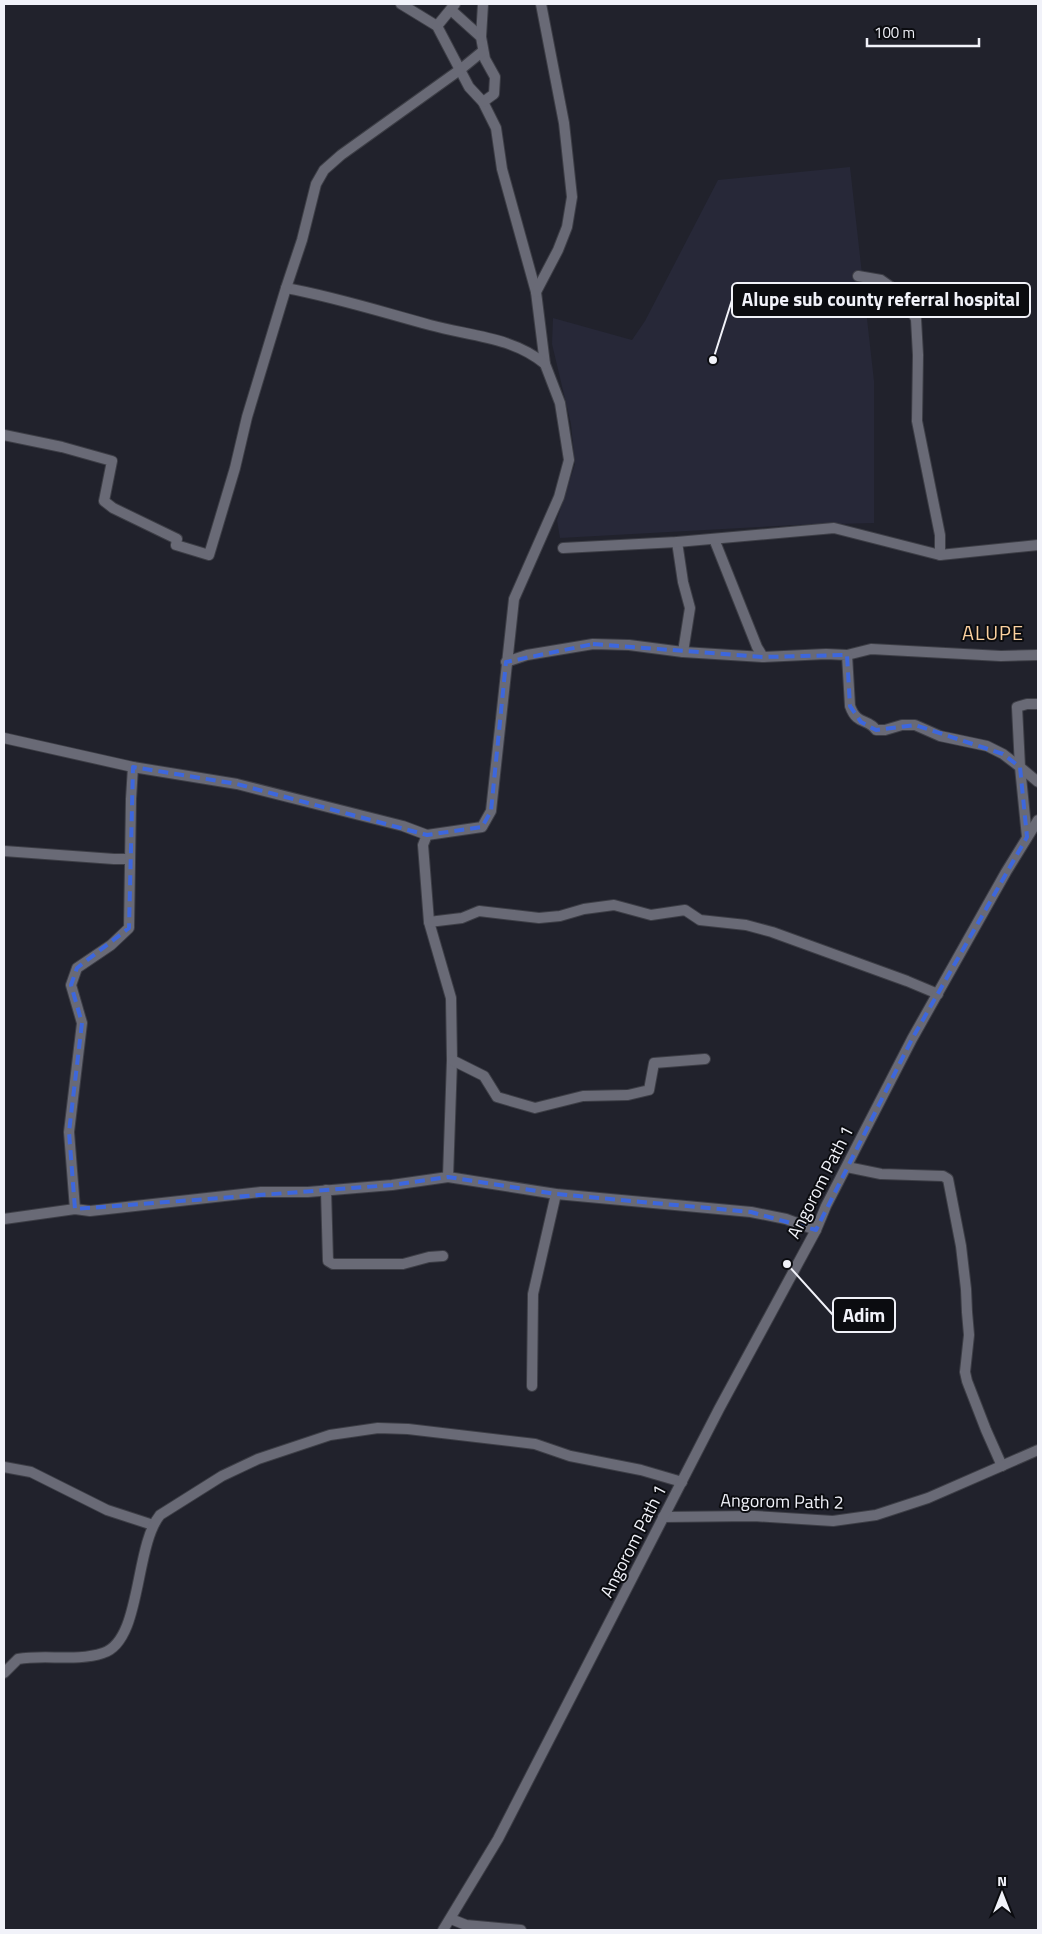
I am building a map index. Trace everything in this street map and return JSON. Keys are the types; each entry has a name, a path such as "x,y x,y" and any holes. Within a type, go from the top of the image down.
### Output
{"street":[{"path":"4,738 133,767 237,784 403,826 427,834 482,828 491,811 514,599 559,497 569,460 560,404 545,364 536,292 502,170 496,128 483,102 469,87 437,26 401,4"},
{"path":"483,4 481,36 483,51 495,76 494,94 483,102"},
{"path":"536,292 567,228 572,197 564,123 542,4"},
{"path":"437,26 453,7 481,36"},
{"path":"4,434 112,461 104,501 113,508 177,539 176,545 210,555 235,468 247,417 302,240 316,184 324,170 461,70 483,51"},
{"path":"858,276 881,280 901,294 916,319 918,355 917,421 940,535 940,555"},
{"path":"286,288 320,294 450,330 501,341 529,352 545,364"},
{"path":"563,548 677,542 834,528 940,555 1038,544"},
{"path":"714,539 757,647 763,657"},
{"path":"677,542 683,582 690,608 683,652"},
{"path":"506,662 527,655 593,644 629,645 683,652 763,657 847,655 871,650 1001,656 1038,655"},
{"path":"847,655 850,706 861,722 873,726 876,730 885,730 902,725 915,725 940,736 987,746 1003,754 1038,782"},
{"path":"1027,837 1020,767 1018,708 1027,704 1038,704"},
{"path":"76,1209 69,1132 82,1023 71,985 77,968 111,946 129,928 133,767"},
{"name":"Angorom Path 1","path":"443,1930 498,1839 718,1409 816,1230 912,1038 1038,820"},
{"path":"427,834 423,845 429,922 451,998 452,1060 448,1177"},
{"path":"4,851 130,859"},
{"path":"429,922 462,918 479,911 539,918 560,916 584,909 614,905 651,915 685,910 700,920 746,925 772,932 938,994"},
{"path":"452,1060 484,1076 497,1097 535,1108 582,1096 628,1094 649,1090 654,1063 705,1059"},
{"path":"846,1167 881,1174 943,1176 948,1179 961,1246 966,1289 970,1335 965,1372 986,1430 1002,1466"},
{"path":"4,1219 76,1209 90,1211 261,1192 392,1185 448,1177 556,1194 751,1212 786,1219 816,1230"},
{"path":"326,1190 328,1261 333,1264 403,1264 429,1257 443,1256"},
{"path":"532,1386 533,1294 556,1194"},
{"path":"4,1673 18,1659 91,1656 109,1651 114,1647 128,1626 146,1544 153,1525 160,1515 222,1476 258,1459 330,1435 378,1428 408,1429 535,1444 570,1456 641,1470 682,1482"},
{"name":"Angorom Path 2","path":"662,1517 701,1515 754,1516 815,1521 876,1515 928,1498 1038,1450"},
{"path":"4,1467 32,1472 106,1510 153,1525"},
{"path":"451,1919 466,1925 521,1930"}],"highlighted area":[{"path":"593,644 763,657 847,655 850,706 861,722 876,730 915,725 1003,754 1020,767 1027,837 912,1039 816,1230 751,1212 556,1194 448,1177 392,1185 75,1209 69,1132 82,1023 71,985 77,968 129,928 133,767 237,784 427,835 482,827 491,811 506,662"}],"shaded area":[{"path":"850,167 874,381 874,523 795,525 560,538 557,520 575,464 571,424 552,344 553,318 632,340 645,321 718,180"}],"place":[{"name":"Alupe sub county referral hospital","path":"713,360"},
{"name":"Adim","path":"787,1264"}],"district":[{"name":"ALUPE","path":"993,632"}]}
